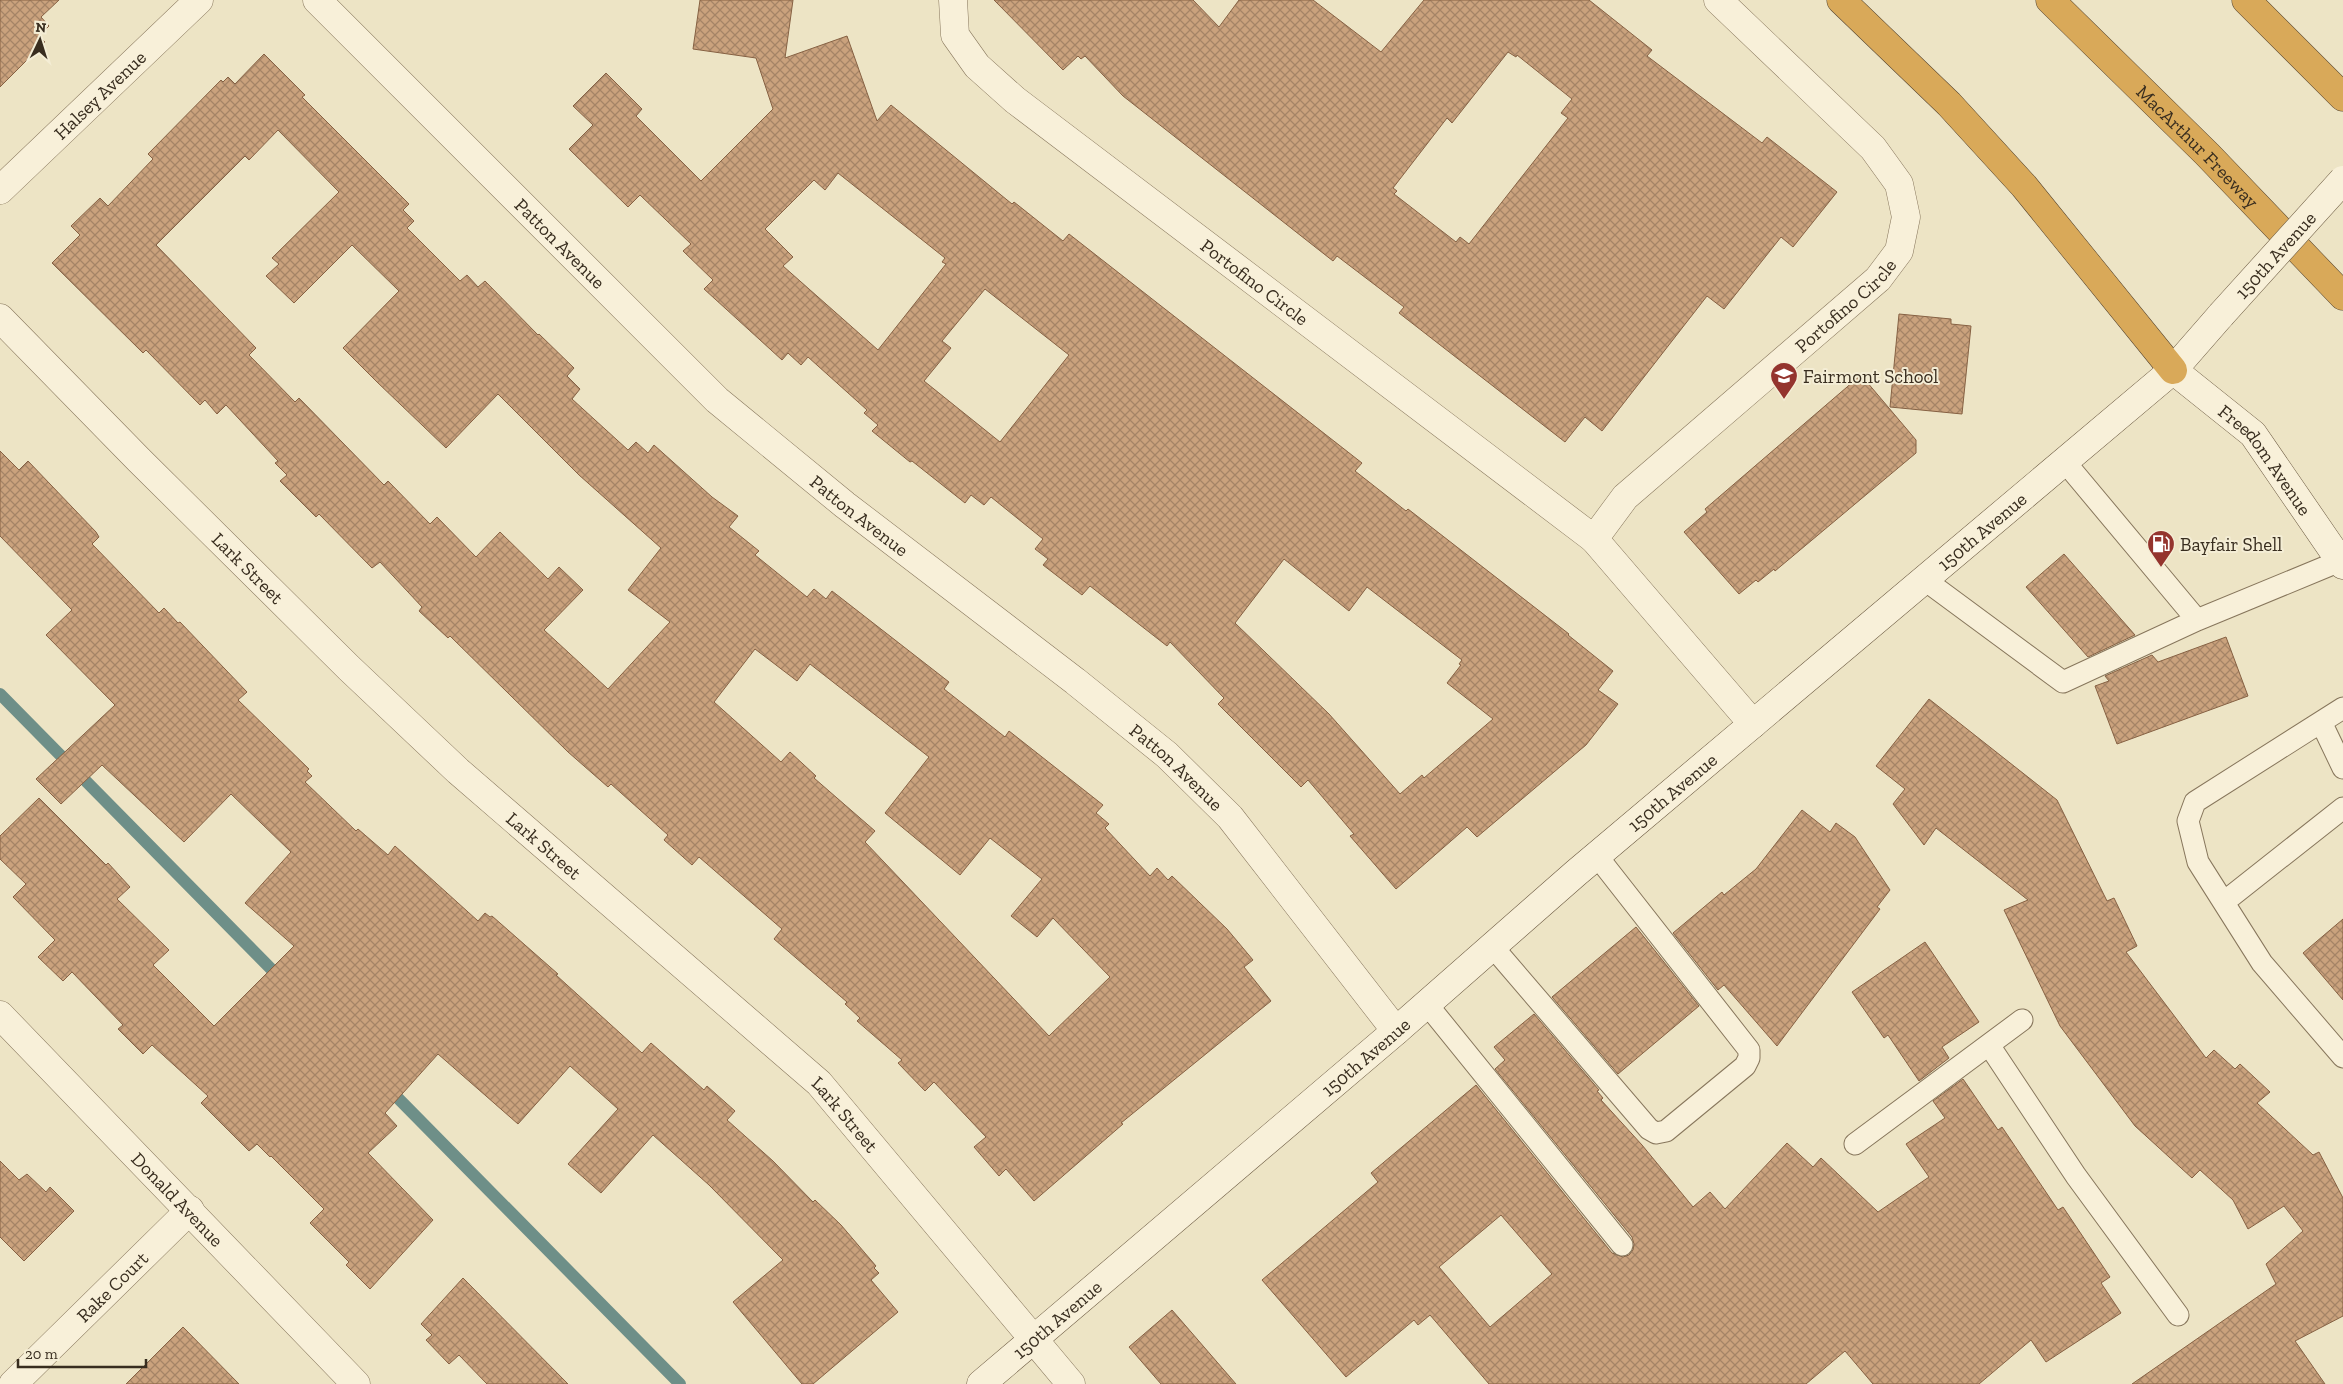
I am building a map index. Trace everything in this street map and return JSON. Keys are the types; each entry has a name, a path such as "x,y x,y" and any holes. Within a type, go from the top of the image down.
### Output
{"highway":[{"path":"1841,0 1948,104 2024,186 2173,370"},
{"name":"MacArthur Freeway","path":"2050,0 2208,154 2343,296"},
{"path":"2246,0 2343,97"}],"street":[{"name":"Halsey Avenue","path":"0,190 199,0"},
{"name":"Patton Avenue","path":"317,0 717,400 845,506 1075,681 1166,755 1230,817 1396,1031"},
{"name":"Portofino Circle","path":"953,0 955,35 977,66 1015,100 1594,539 1753,724"},
{"name":"Portofino Circle","path":"1594,539 1625,497 1878,279 1899,251 1906,217 1899,184 1873,148 1718,0"},
{"name":"150th Avenue","path":"981,1384 1396,1031 1597,856 2173,370 2343,180"},
{"name":"Lark Street","path":"0,318 272,592 458,771 819,1083 1032,1340 1071,1384"},
{"name":"Freedom Avenue","path":"2173,370 2253,434 2342,563"},
{"name":"Donald Avenue","path":"0,1015 356,1384"},
{"name":"Rake Court","path":"13,1384 190,1210"}],"lane":[{"path":"2065,462 2198,620"},
{"path":"1925,580 2063,682 2198,620 2342,563"},
{"path":"2343,708 2195,802 2188,821 2198,862 2262,963 2343,1057"},
{"path":"2321,722 2343,768"},
{"path":"2224,902 2343,808"},
{"path":"1492,946 1649,1129 1656,1133 1666,1131 1745,1066 1749,1058 1749,1050 1708,995 1597,856"},
{"path":"1426,1003 1622,1245"},
{"path":"1855,1144 2022,1020"},
{"path":"1989,1045 2076,1176 2178,1316"}],"building":[{"path":"0,0 59,0 41,17 49,26 39,36 45,42 0,87"},
{"path":"700,0 793,0 785,58 847,36 877,121 891,105 1012,204 1014,202 1063,241 1069,234 1362,463 1355,471 1406,511 1408,509 1569,634 1613,671 1598,690 1618,704 1586,745 1477,837 1467,827 1396,889 1350,836 1354,834 1308,780 1301,787 1218,704 1224,698 1170,642 1167,646 1090,586 1082,595 1043,565 1048,559 1035,549 1043,539 991,497 984,505 971,495 965,503 912,461 910,462 872,431 878,425 864,413 867,410 808,357 801,365 788,353 782,360 704,289 713,280 683,251 691,244 640,195 628,207 569,149 593,125 573,106 606,73 642,109 636,116 701,181 773,109 756,58 693,49","holes":["838,173 945,258 942,262 946,264 878,350 783,266 793,257 765,229 814,180 825,190","985,289 1069,355 1000,442 924,381 951,348 942,341","1284,559 1349,611 1367,587 1462,660 1459,664 1461,665 1447,683 1493,719 1424,778 1422,775 1400,794 1329,714 1235,623"]},
{"path":"994,0 1193,0 1219,27 1239,0 1313,0 1381,52 1424,0 1589,0 1652,50 1647,56 1762,143 1767,137 1837,192 1793,247 1781,237 1724,309 1707,296 1602,431 1585,417 1565,442 1399,313 1404,307 1337,256 1333,261 1123,96 1085,56 1081,59 1078,56 1063,70","holes":["1508,52 1516,57 1517,55 1572,99 1561,113 1568,118 1469,244 1460,237 1456,242 1394,194 1397,191 1393,188 1447,118 1452,123"]},
{"path":"264,54 305,95 302,97 409,204 403,210 414,221 407,228 460,281 467,275 478,287 485,281 538,335 574,368 567,376 580,389 572,399 628,450 636,442 648,453 654,445 712,497 738,516 729,527 759,551 755,555 807,597 814,589 826,599 832,591 949,682 944,689 1005,737 1009,731 1103,805 1096,813 1109,824 1105,828 1150,876 1157,868 1168,880 1172,876 1227,929 1253,960 1244,967 1271,1001 1121,1123 1123,1124 1034,1201 1006,1169 999,1176 974,1147 986,1137 934,1082 925,1091 898,1063 902,1060 857,1021 860,1018 845,1004 847,1002 774,939 782,929 699,857 692,865 664,840 668,835 611,784 608,787 568,752 450,636 448,638 419,611 422,607 380,562 372,568 319,514 316,517 280,481 287,475 275,463 278,461 226,405 217,414 205,400 200,405 146,350 143,353 52,263 80,235 71,226 100,198 108,206 153,159 148,154 221,80 223,82 228,77 235,84","holes":["278,130 339,192 272,258 279,264 266,276 294,303 352,245 399,291 343,348 377,382 446,448 498,394 579,475 661,548 628,590 670,622 608,689 544,630 583,590 559,567 548,579 500,532 476,557 437,517 430,524 388,481 384,485 299,398 295,402 249,355 256,348 156,245 245,156 249,160","755,649 797,681 810,664 929,757 885,813 960,875 990,838 1042,879 1011,916 1037,937 1053,918 1110,977 1049,1036 865,842 875,831 814,778 816,776 790,752 781,762 714,702"]},
{"path":"1899,314 1951,319 1951,324 1971,326 1962,414 1890,407"},
{"path":"1861,375 1916,440 1916,453 1775,571 1774,569 1758,582 1756,580 1739,594 1684,532 1707,512 1705,509"},
{"path":"0,451 19,470 28,461 96,532 99,537 92,544 159,613 164,608 178,623 180,622 247,692 238,700 309,769 307,771 312,776 305,782 356,831 358,829 388,855 395,846 478,921 485,913 490,917 492,916 558,974 556,975 642,1053 651,1043 704,1090 707,1086 735,1111 727,1120 773,1161 813,1202 815,1200 841,1225 876,1266 874,1268 879,1273 871,1280 898,1312 813,1384 802,1384 733,1302 783,1260 709,1185 653,1135 601,1193 568,1164 618,1109 570,1066 518,1124 438,1054 385,1113 397,1126 368,1153 433,1220 370,1289 346,1265 349,1262 310,1223 324,1209 271,1156 257,1144 249,1151 201,1103 208,1096 152,1045 143,1054 118,1029 123,1025 72,972 63,981 38,957 55,940 13,897 26,884 0,859 0,836 39,798 106,865 108,863 130,887 117,899 169,950 153,965 214,1026 294,946 245,903 291,852 231,794 184,842 102,765 61,804 36,779 115,705 46,635 72,610 0,536"},
{"path":"2064,554 2135,635 2088,657 2026,587"},
{"path":"2226,637 2248,696 2117,744 2095,686 2109,681 2105,676 2152,655 2158,662"},
{"path":"1929,699 2057,800 2107,901 2114,898 2137,946 2126,952 2206,1058 2214,1050 2235,1069 2240,1064 2270,1092 2257,1103 2313,1155 2319,1152 2343,1198 2343,1316 2295,1341 2325,1384 2132,1384 2276,1284 2266,1264 2303,1231 2284,1206 2248,1229 2233,1200 2200,1170 2192,1178 2135,1126 2060,1026 2004,910 2028,900 1936,828 1924,845 1893,804 1905,789 1876,766"},
{"path":"1802,810 1830,832 1836,823 1855,837 1890,890 1877,907 1880,909 1777,1046 1724,985 1718,990 1673,933 1722,892 1724,895 1756,869"},
{"path":"2343,919 2343,1000 2303,953"},
{"path":"1636,927 1699,1006 1618,1074 1552,997"},
{"path":"1925,942 1979,1022 1942,1047 1949,1058 1919,1081 1888,1035 1884,1038 1852,992"},
{"path":"1534,1014 1599,1090 1597,1091 1603,1098 1601,1100 1642,1145 1693,1207 1710,1192 1725,1209 1787,1143 1813,1167 1821,1158 1878,1212 1929,1177 1906,1144 1945,1118 1933,1101 1963,1079 1998,1130 2002,1127 2058,1210 2063,1207 2110,1277 2101,1283 2121,1313 2046,1362 2031,1340 1979,1384 1873,1384 1845,1351 1806,1384 1489,1384 1430,1315 1418,1325 1414,1320 1346,1377 1262,1280 1378,1182 1371,1173 1476,1085 1612,1253 1623,1257 1629,1255 1633,1250 1632,1237 1495,1069 1505,1060 1494,1047","holes":["1501,1215 1552,1274 1490,1327 1439,1267"]},
{"path":"0,1161 19,1180 27,1174 46,1192 50,1187 74,1211 24,1261 0,1237"},
{"path":"463,1278 568,1384 487,1384 459,1355 449,1364 426,1340 432,1335 421,1324"},
{"path":"1172,1310 1236,1384 1161,1384 1129,1347"},
{"path":"183,1327 239,1384 126,1384"}],"waterway":[{"path":"0,694 283,981"},
{"path":"386,1086 680,1384"}],"place":[{"name":"Fairmont School","path":"1784,400"},
{"name":"Bayfair Shell","path":"2161,568"}]}
